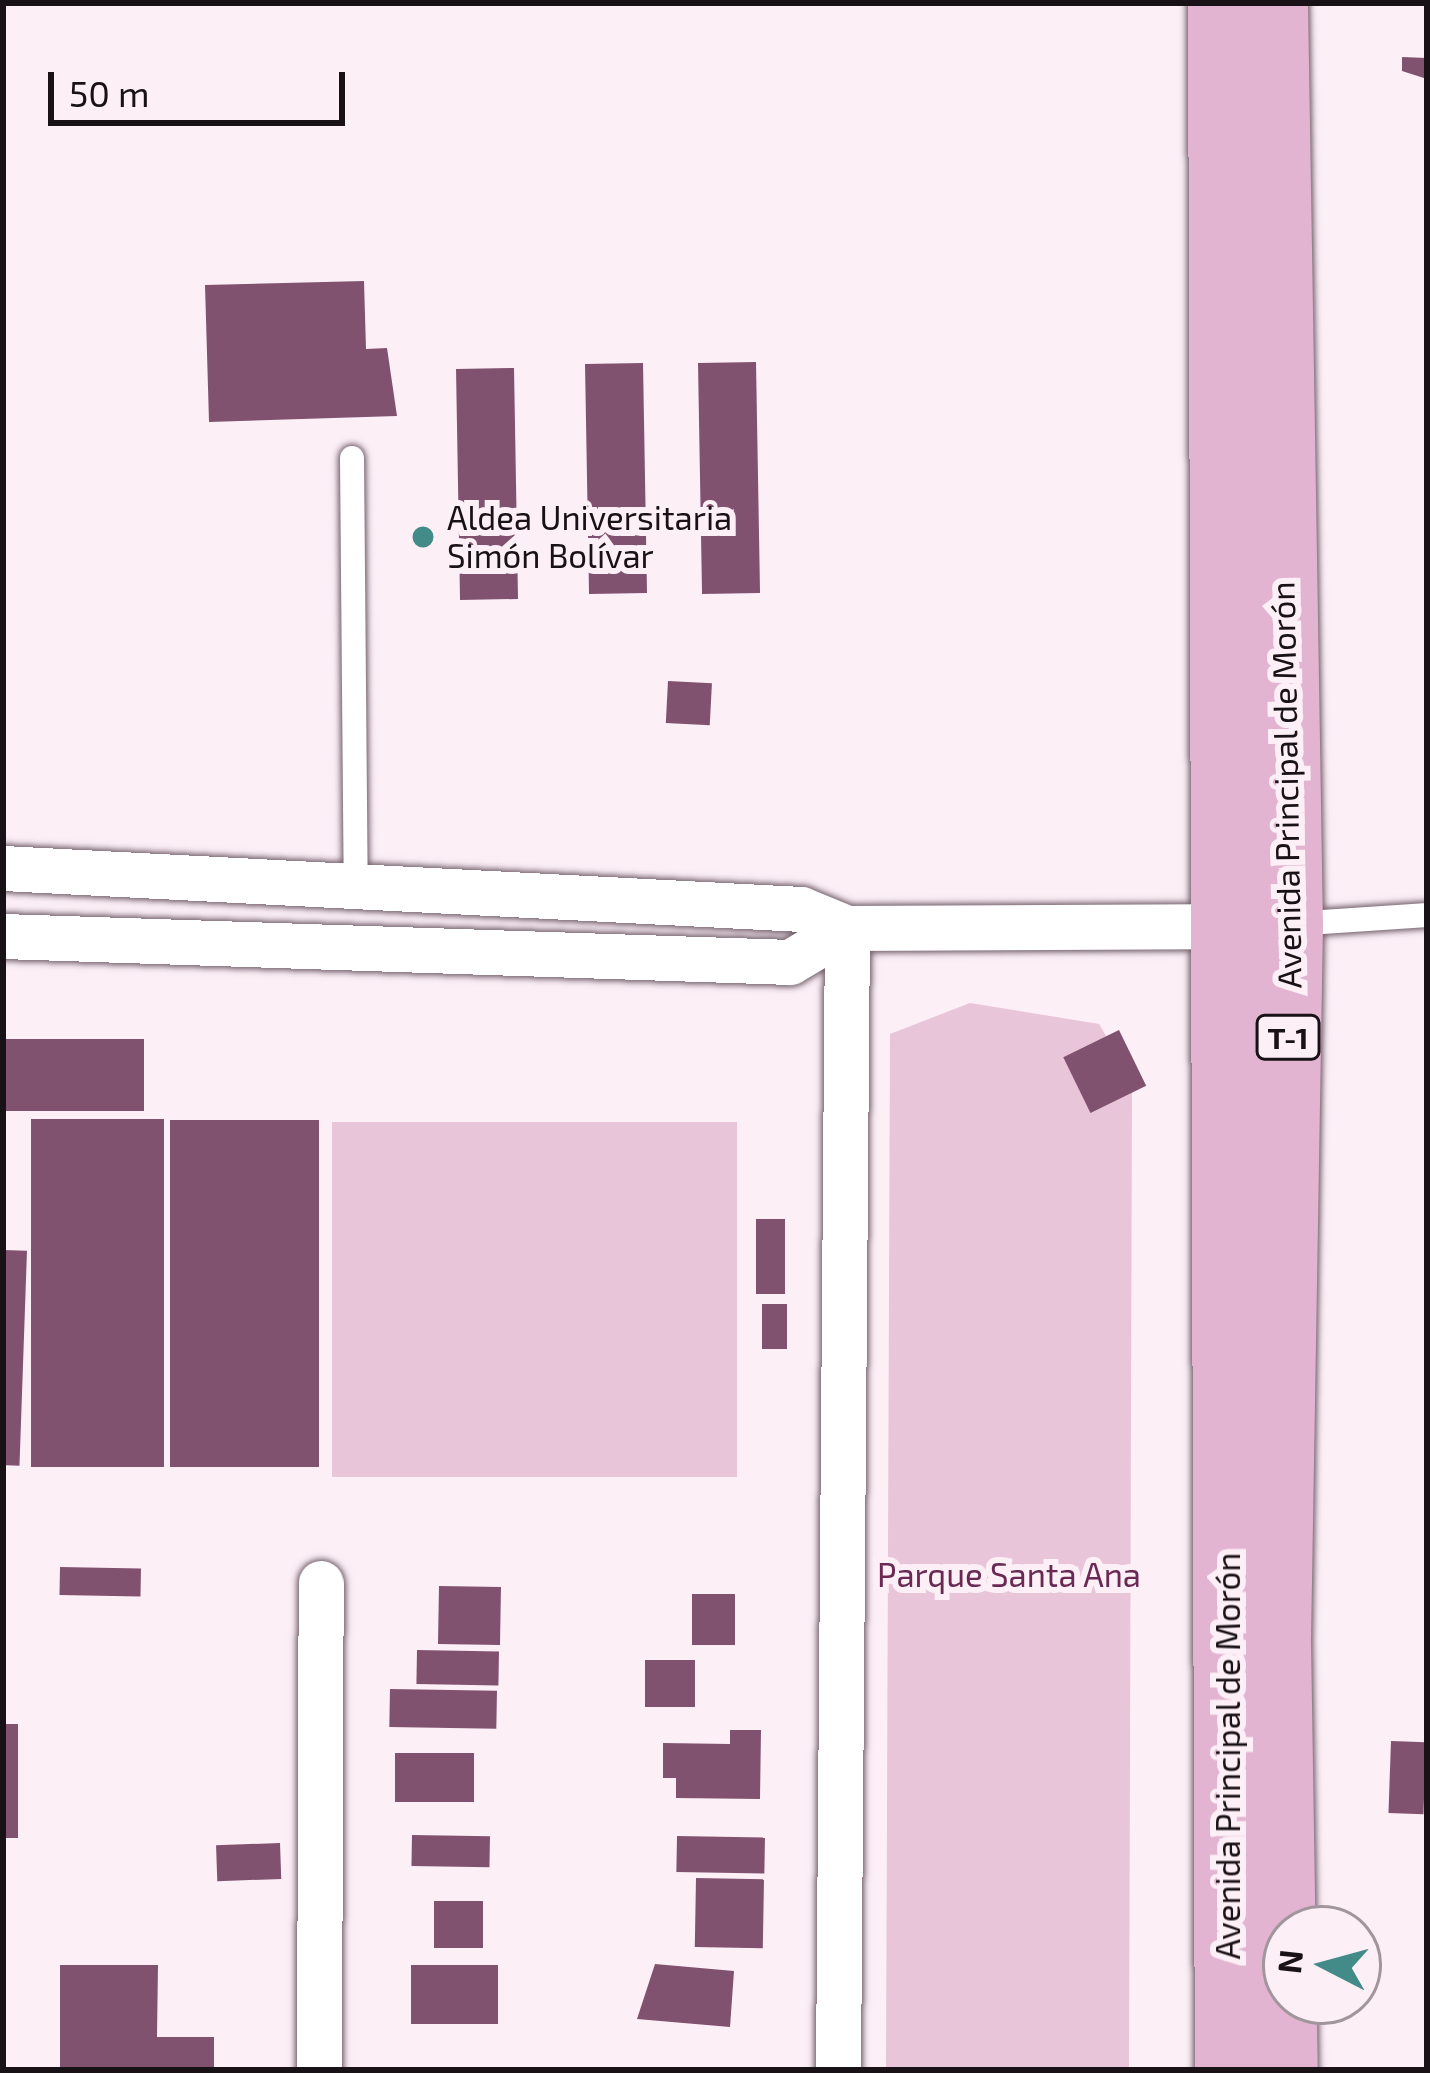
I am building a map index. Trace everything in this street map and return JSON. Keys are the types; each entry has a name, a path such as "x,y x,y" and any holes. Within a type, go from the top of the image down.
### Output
{"main road":[{"name":"Avenida Principal de Morón","path":"1221,3 1260,926 1285,2070"},
{"name":"Avenida Principal de Morón","path":"1228,2070 1260,926 1275,3"}],"street":[{"path":"3,868 356,890 801,909 847,928 1260,926"},
{"path":"3,937 790,962 847,928"},
{"path":"838,2070 847,928"},
{"path":"319,2070 321,1582"}],"lane":[{"path":"352,458 356,890"},
{"path":"1260,926 1427,915"}],"green space":[{"name":"Parque Santa Ana","path":"970,1003 1099,1024 1132,1080 1129,2070 886,2070 890,1034"},
{"path":"332,1122 737,1122 737,1477 332,1477"}],"building":[{"path":"1402,57 1427,58 1427,79 1402,71"},
{"path":"364,281 366,349 387,348 397,416 209,422 205,285"},
{"path":"756,362 760,593 702,594 698,363"},
{"path":"643,363 647,593 589,594 585,364"},
{"path":"514,368 518,599 460,600 456,369"},
{"path":"668,681 712,683 710,725 666,723"},
{"path":"1119,1030 1146,1086 1090,1113 1063,1057"},
{"path":"3,1039 144,1039 144,1111 3,1111"},
{"path":"31,1119 164,1119 164,1467 31,1467"},
{"path":"170,1120 319,1120 319,1467 170,1467"},
{"path":"756,1219 785,1219 785,1294 756,1294"},
{"path":"3,1250 27,1251 19,1466 3,1465"},
{"path":"762,1304 787,1304 787,1349 762,1349"},
{"path":"60,1567 141,1568 140,1596 60,1595"},
{"path":"439,1586 501,1587 500,1645 438,1644"},
{"path":"692,1594 735,1594 735,1645 692,1645"},
{"path":"417,1650 499,1651 498,1685 416,1684"},
{"path":"645,1660 695,1660 695,1707 645,1707"},
{"path":"390,1689 497,1691 496,1729 389,1727"},
{"path":"3,1724 18,1724 18,1838 3,1838"},
{"path":"730,1730 761,1730 760,1799 676,1798 676,1778 663,1778 663,1743 730,1744"},
{"path":"1391,1741 1426,1742 1423,1814 1388,1813"},
{"path":"395,1753 474,1753 474,1802 395,1802"},
{"path":"412,1835 490,1836 489,1867 411,1866"},
{"path":"677,1836 765,1838 764,1874 676,1872"},
{"path":"280,1843 281,1879 217,1881 216,1845"},
{"path":"696,1878 764,1879 763,1948 695,1947"},
{"path":"434,1901 483,1901 483,1948 434,1948"},
{"path":"655,1964 734,1971 730,2027 637,2019"},
{"path":"60,1965 158,1965 157,2037 214,2037 214,2070 60,2070"},
{"path":"411,1965 498,1965 498,2024 411,2024"}],"place":[{"name":"Aldea Universitaria Simón Bolívar","path":"423,537"}]}
